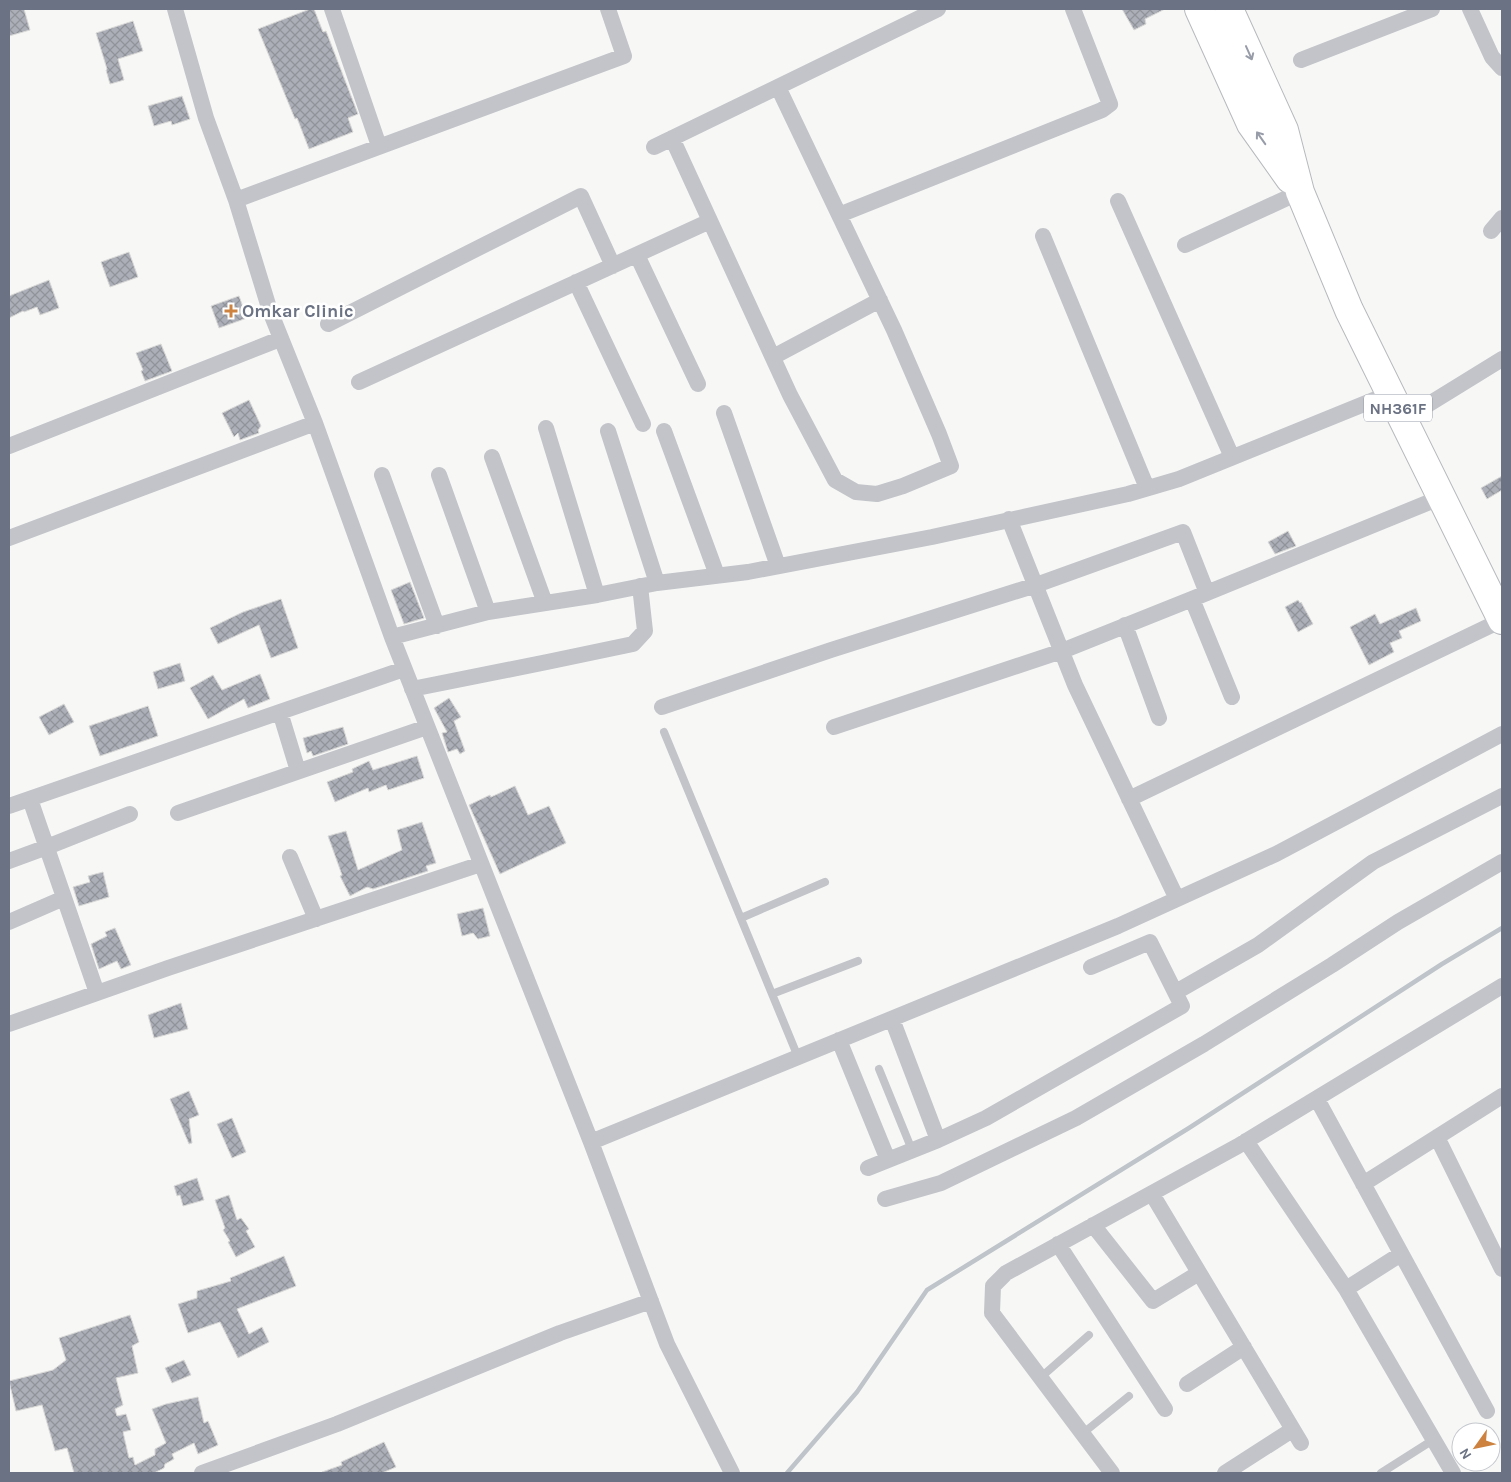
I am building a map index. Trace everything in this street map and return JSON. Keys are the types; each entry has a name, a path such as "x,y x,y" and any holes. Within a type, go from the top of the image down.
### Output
{"highway":[{"name":"NH361F","path":"1199,9 1251,124 1300,192"},
{"name":"NH361F","path":"1229,9 1284,130 1300,192 1349,310 1502,620"}],"street":[{"path":"175,9 206,118 236,200 270,311 315,423 404,669 591,1142 667,1344 732,1473"},
{"path":"332,9 379,146"},
{"path":"236,200 624,56 608,9"},
{"path":"654,146 938,9"},
{"path":"839,215 1102,110 1110,104 1073,9"},
{"path":"1301,60 1432,9"},
{"path":"1470,9 1492,57 1502,68"},
{"path":"672,138 773,357 835,480 856,492 877,494 903,486 951,466 939,434 880,300 778,87"},
{"path":"1185,245 1300,192"},
{"path":"328,324 580,196 613,266"},
{"path":"1118,201 1232,458"},
{"path":"1491,231 1502,218"},
{"path":"358,382 710,222"},
{"path":"1043,236 1147,488"},
{"path":"637,255 698,384"},
{"path":"576,282 643,424"},
{"path":"773,357 880,300"},
{"path":"9,446 280,339"},
{"path":"1404,420 1502,359"},
{"path":"392,637 488,612 597,595 657,583 748,572 1009,520 1147,488 1179,479 1390,393"},
{"path":"724,413 778,566"},
{"path":"9,538 315,423"},
{"path":"546,428 597,595"},
{"path":"608,431 657,583"},
{"path":"664,432 717,575"},
{"path":"492,457 545,603"},
{"path":"439,474 488,612"},
{"path":"382,475 437,626"},
{"path":"834,727 1062,651 1442,497"},
{"path":"1009,520 1075,685 1177,899"},
{"path":"662,707 831,650 1036,585 1183,532 1200,596 1232,697"},
{"path":"412,689 632,644 645,630 640,586"},
{"path":"1129,799 1502,620"},
{"path":"1126,625 1160,718"},
{"path":"9,806 404,669"},
{"path":"280,712 298,772"},
{"path":"178,813 427,727"},
{"path":"591,1142 1118,926 1276,854 1502,734"},
{"path":"1176,992 1258,945 1373,862 1502,796"},
{"path":"30,799 97,993"},
{"path":"9,861 130,814"},
{"path":"290,857 316,919"},
{"path":"885,1199 941,1183 1076,1118 1212,1039 1398,922 1502,862"},
{"path":"9,1024 481,864"},
{"path":"9,922 64,898"},
{"path":"868,1168 938,1140 986,1118 1182,1006 1150,942 1091,968"},
{"path":"1112,1473 992,1313 993,1286 1006,1273 1246,1141 1502,986"},
{"path":"892,1019 938,1140"},
{"path":"840,1040 888,1160"},
{"path":"1363,1184 1502,1096"},
{"path":"1317,1099 1487,1411"},
{"path":"1437,1137 1502,1269"},
{"path":"1246,1141 1346,1289 1453,1473"},
{"path":"1152,1194 1297,1436 1225,1473"},
{"path":"1093,1225 1152,1301 1199,1273"},
{"path":"1058,1244 1165,1409"},
{"path":"1346,1289 1402,1254"},
{"path":"202,1473 337,1424 560,1333 651,1301"},
{"path":"1187,1384 1244,1347"}],"lane":[{"path":"664,732 798,1057"},
{"path":"740,918 825,882"},
{"path":"772,994 858,961"},
{"path":"879,1069 912,1150"},
{"path":"1040,1378 1089,1335"},
{"path":"1082,1434 1129,1396"},
{"path":"1381,1473 1433,1440"}],"building":[{"path":"9,9 24,9 30,30 9,36"},
{"path":"314,9 323,32 326,31 358,114 348,118 353,132 309,149 258,29"},
{"path":"1122,9 1165,9 1145,19 1146,24 1134,30"},
{"path":"133,21 143,51 118,59 124,80 110,84 96,33"},
{"path":"182,96 190,119 172,125 171,121 154,126 148,106"},
{"path":"129,252 138,277 110,287 101,262"},
{"path":"49,280 59,308 40,315 37,307 9,318 9,296"},
{"path":"239,296 247,318 219,328 211,306"},
{"path":"161,344 172,371 145,381 136,353"},
{"path":"249,400 261,426 258,430 259,433 240,440 238,433 234,437 222,413"},
{"path":"1502,476 1502,490 1487,499 1481,488"},
{"path":"1288,531 1296,546 1275,554 1268,542"},
{"path":"410,582 424,618 404,624 391,590"},
{"path":"281,599 298,648 271,658 259,625 218,644 210,628 243,612"},
{"path":"1298,600 1313,624 1298,632 1285,607"},
{"path":"1416,608 1421,621 1399,631 1402,638 1390,643 1394,652 1369,665 1350,627 1375,614 1380,624"},
{"path":"180,663 185,681 158,689 153,672"},
{"path":"260,674 270,699 248,708 244,699 208,719 190,688 213,675 222,690"},
{"path":"449,698 461,717 454,721 465,751 460,754 457,749 448,752 442,733 447,732 434,708"},
{"path":"64,704 74,722 49,735 39,717"},
{"path":"148,706 158,736 100,756 89,726"},
{"path":"343,727 348,744 313,756 311,751 307,753 303,738"},
{"path":"417,756 424,778 388,790 386,785 369,792 368,788 335,802 327,782 353,772 352,769 369,761 373,770"},
{"path":"515,786 528,815 549,806 566,843 500,874 469,805"},
{"path":"422,822 436,863 426,866 428,871 373,889 367,887 350,896 340,876 342,875 328,836 346,831 358,870 402,850 397,830"},
{"path":"103,872 109,897 79,906 73,887 90,882 88,876"},
{"path":"483,908 490,936 478,939 473,933 462,936 457,914"},
{"path":"115,928 131,965 121,969 117,961 99,969 91,944 107,936 105,932"},
{"path":"181,1003 188,1029 154,1038 148,1015"},
{"path":"189,1091 199,1115 189,1119 192,1143 189,1144 170,1099"},
{"path":"232,1118 246,1152 232,1158 217,1124"},
{"path":"197,1178 204,1200 183,1206 180,1195 177,1196 174,1186"},
{"path":"229,1195 237,1220 241,1218 249,1229 246,1231 255,1247 236,1257 228,1242 230,1241 223,1230 225,1228 215,1200"},
{"path":"284,1256 296,1286 237,1309 249,1334 262,1327 269,1342 238,1358 220,1322 188,1333 178,1304 197,1298 197,1291 231,1281 230,1278"},
{"path":"130,1315 139,1342 132,1346 138,1373 116,1378 123,1405 115,1409 117,1416 126,1414 131,1430 123,1432 129,1458 133,1457 135,1465 155,1455 155,1449 166,1443 152,1409 198,1397 204,1423 208,1421 218,1445 198,1454 194,1443 172,1454 174,1459 165,1464 164,1468 154,1473 74,1473 67,1448 55,1451 42,1405 16,1411 9,1381 53,1370 66,1360 59,1338"},
{"path":"184,1360 191,1375 172,1383 165,1368"},
{"path":"384,1442 396,1467 382,1473 322,1472 342,1465 341,1462"}],"waterway":[{"path":"787,1473 857,1392 927,1290 1189,1128 1442,964 1502,928"}],"place":[{"name":"Omkar Clinic","path":"231,311"}]}
